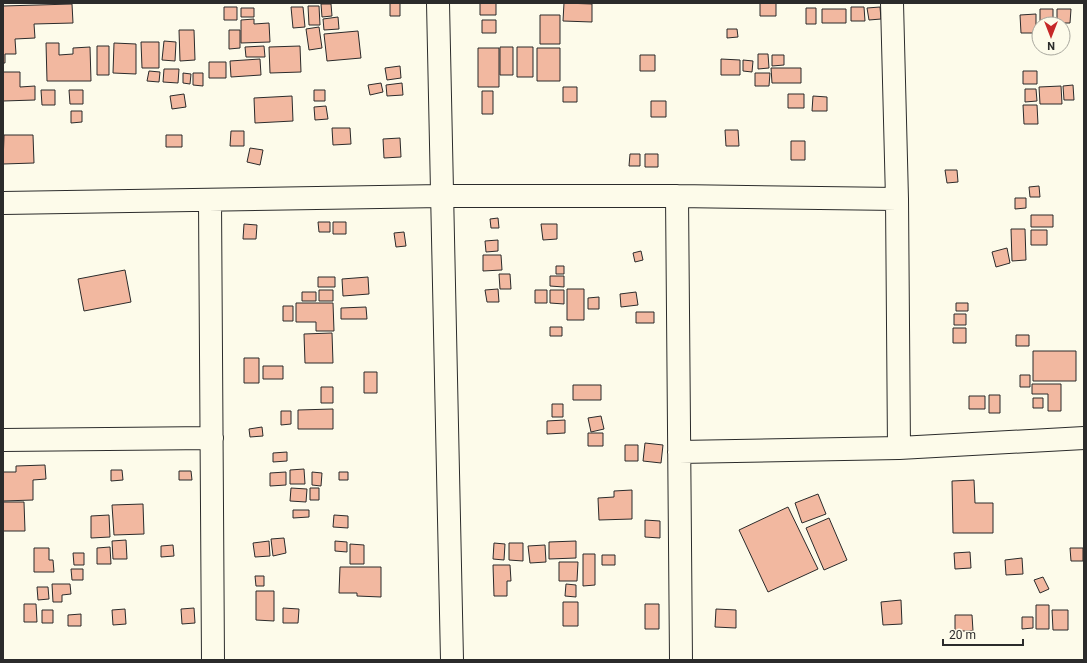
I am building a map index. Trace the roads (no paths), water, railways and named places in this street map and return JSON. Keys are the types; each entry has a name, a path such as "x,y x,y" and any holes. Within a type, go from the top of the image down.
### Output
{"street":[{"path":"438,3 452,660"},
{"path":"892,3 897,199 899,448"},
{"path":"3,204 442,196 678,196 897,199"},
{"path":"678,196 681,660"},
{"path":"210,200 213,660"},
{"path":"3,440 212,438"},
{"path":"679,452 899,448 1084,438"}]}
